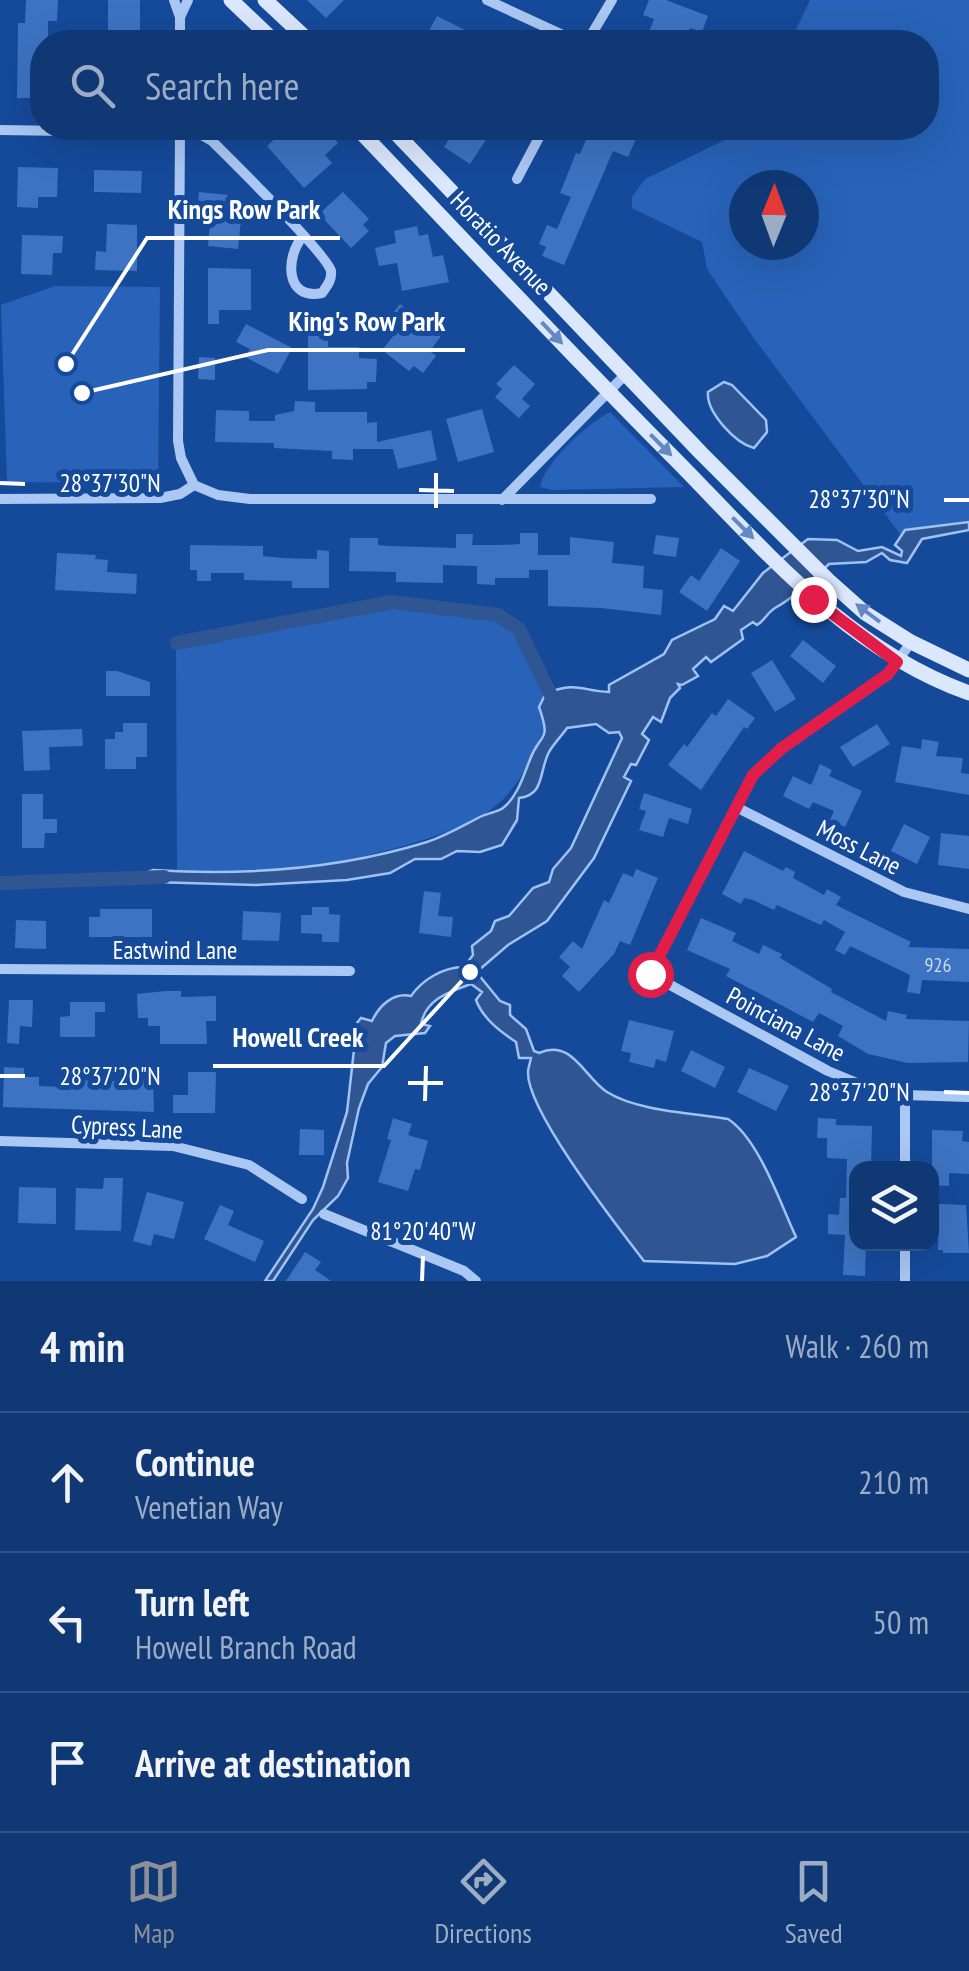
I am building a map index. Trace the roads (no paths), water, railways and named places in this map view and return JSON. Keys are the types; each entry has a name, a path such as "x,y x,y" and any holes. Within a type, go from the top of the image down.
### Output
{"main road":[{"path":"231,0 262,30"},
{"path":"265,0 297,30"},
{"name":"Horatio Avenue","path":"369,140 608,392 813,599 897,662 969,693"},
{"name":"Horatio Avenue","path":"403,140 828,580 865,613 910,642 969,670"},
{"path":"410,183 428,166"}],"street":[{"path":"174,0 180,30"},
{"path":"180,17 188,0"},
{"path":"487,0 552,30"},
{"path":"594,30 612,0"},
{"path":"0,130 30,130"},
{"path":"180,140 178,441 194,485 218,495 250,499 651,499"},
{"path":"212,140 304,236 330,270 330,282 322,293 311,295 298,290 291,279 291,262 304,236"},
{"path":"517,180 538,140"},
{"path":"502,500 626,374"},
{"path":"0,499 160,498 180,494 194,485"},
{"path":"736,806 753,775 782,748 888,674 910,642"},
{"name":"Moss Lane","path":"736,806 904,892 969,909"},
{"name":"Poinciana Lane","path":"736,806 650,974 828,1071 905,1095 969,1097"},
{"name":"Eastwind Lane","path":"0,969 350,971"},
{"path":"905,1095 905,1161"},
{"name":"Cypress Lane","path":"0,1141 173,1146 249,1165 302,1198"},
{"path":"324,1214 464,1271 476,1281"},
{"path":"905,1251 905,1281"}],"waterway":[{"path":"177,643 392,602 498,615 519,629 556,706"},
{"path":"0,883 164,877"}],"place":[{"name":"Kings Row Park","path":"66,364"},
{"name":"King's Row Park","path":"82,393"},
{"name":"Howell Creek","path":"470,972"}]}
